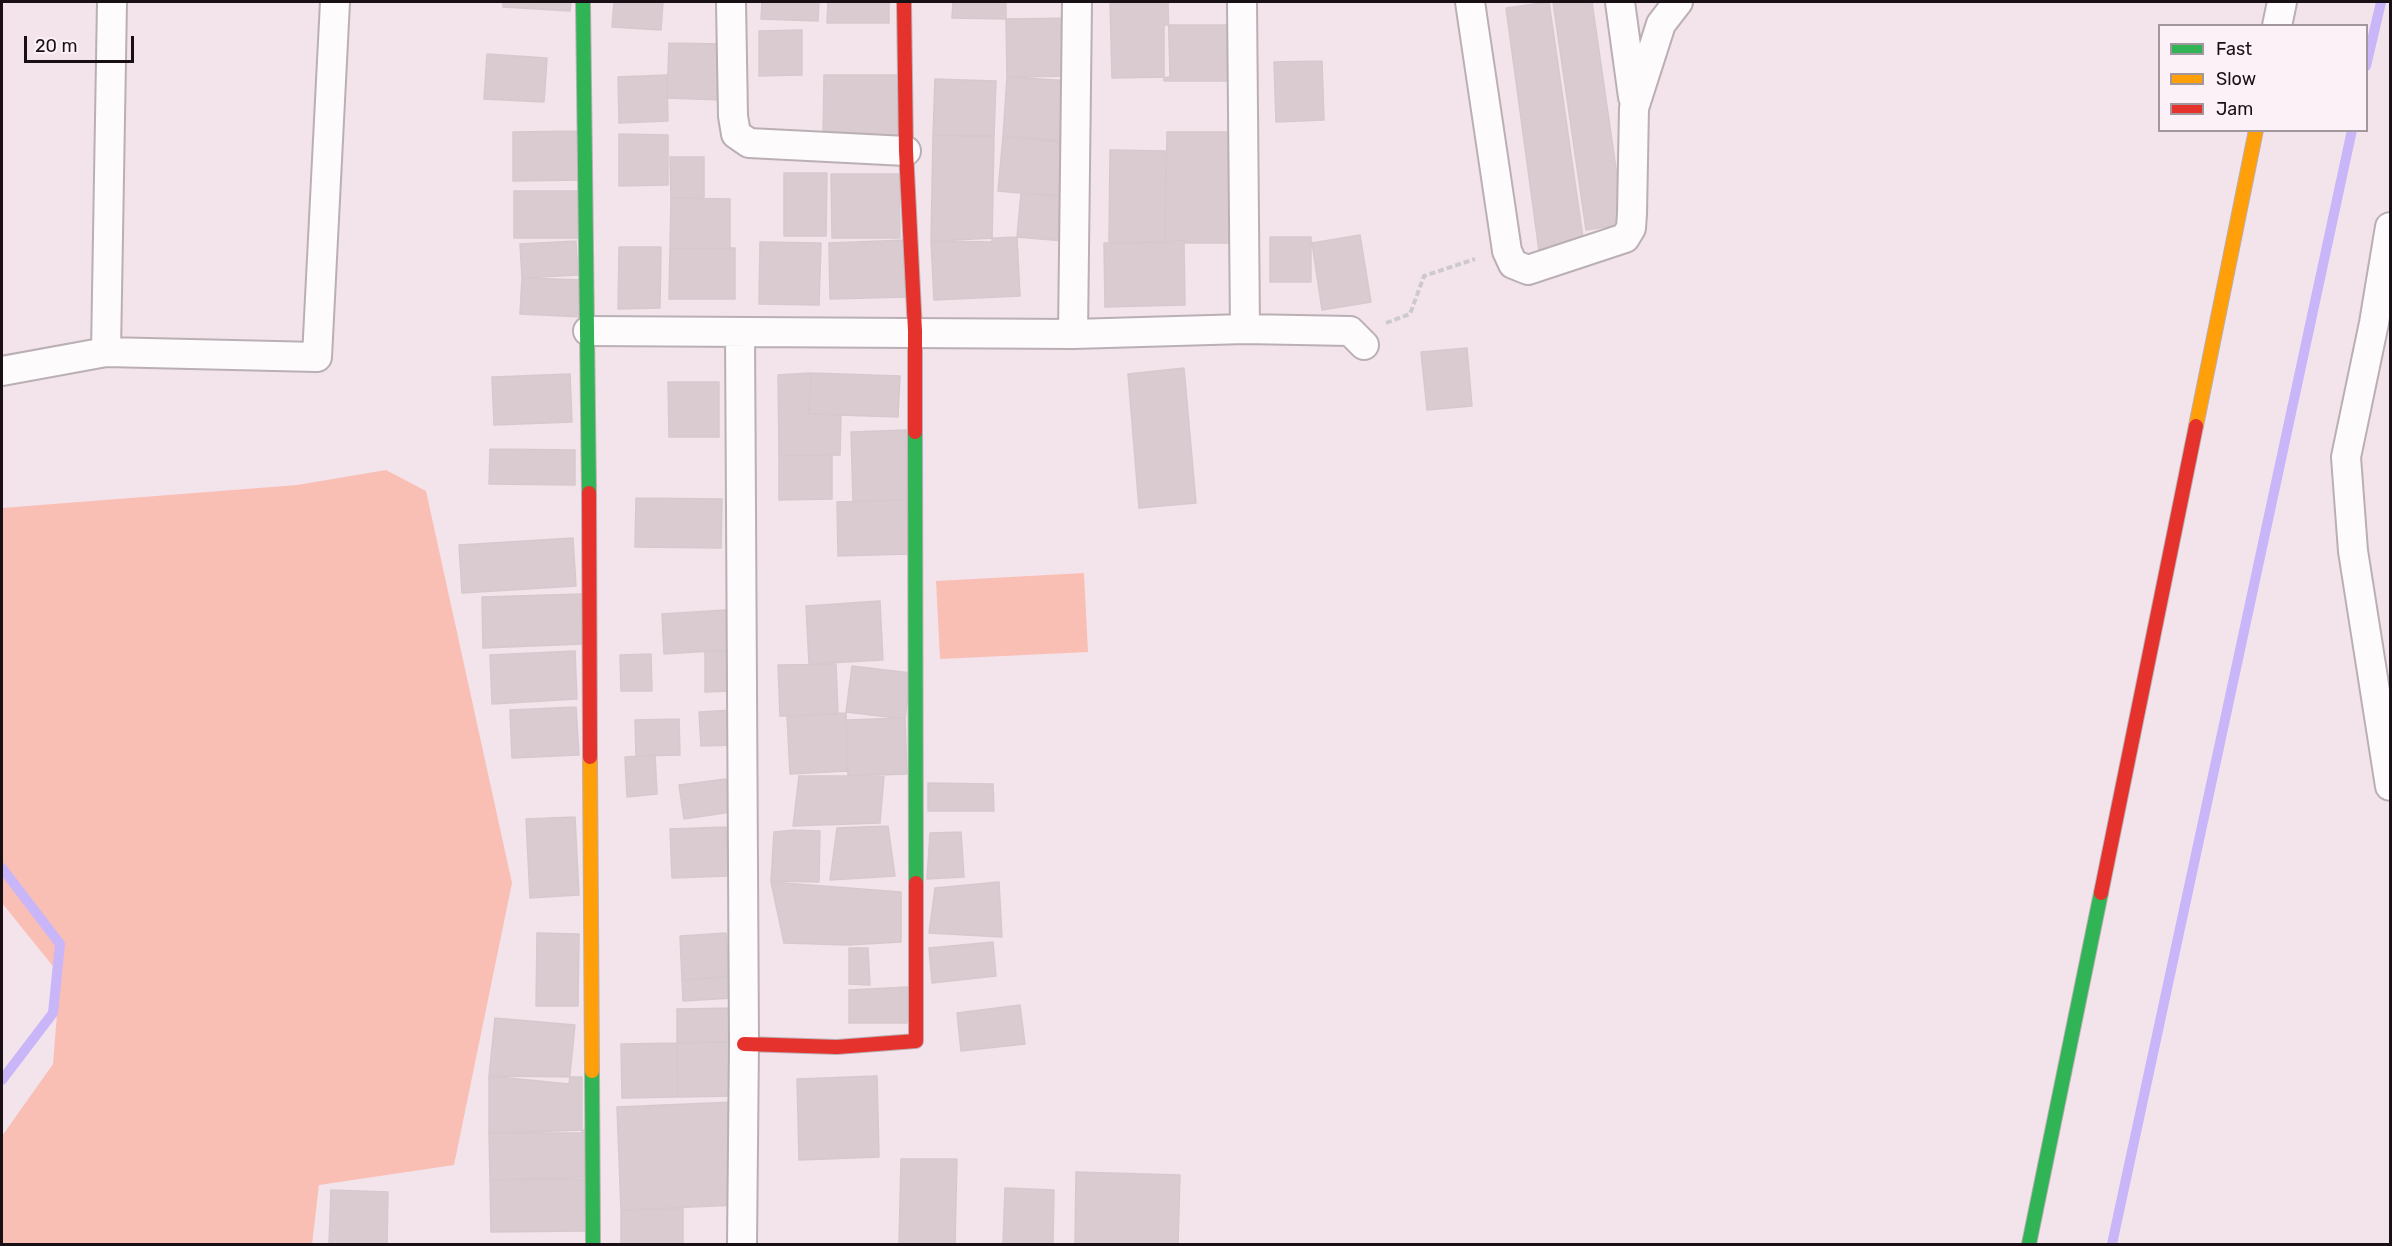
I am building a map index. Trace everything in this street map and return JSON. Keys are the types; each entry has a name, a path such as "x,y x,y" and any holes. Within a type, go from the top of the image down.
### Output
{"street":[{"path":"106,352 112,2"},
{"path":"2,371 106,352 317,357 334,2"},
{"path":"583,2 588,331 593,1245"},
{"path":"731,2 733,116 736,134 749,143 906,151"},
{"path":"744,1044 837,1047 916,1041 915,331 906,151 904,2"},
{"path":"1073,334 1077,2"},
{"path":"1242,2 1245,329"},
{"path":"1470,2 1507,251 1514,264 1528,270 1625,238 1631,228 1634,108 1620,2"},
{"path":"1634,108 1661,24 1678,2"},
{"path":"2277,24 2282,2"},
{"path":"2029,1245 2256,132"},
{"path":"2391,226 2374,323 2346,457 2353,551 2391,786"},
{"path":"588,331 740,333 915,331 1073,334 1245,329 1357,338"},
{"path":"740,333 744,1044 742,1245"}],"path":[{"path":"1357,338 1375,327 1410,314 1424,276 1507,251"}],"shaded area":[{"path":"386,470 426,491 512,883 454,1165 319,1185 312,1244 2,1244 2,1136 53,1064 60,975 2,903 2,508 297,485"},
{"path":"1084,573 1088,652 940,659 936,581"}],"building":[{"path":"503,2 571,2 570,11 503,7"},
{"path":"614,2 663,2 661,30 612,27"},
{"path":"762,2 819,2 818,21 761,19"},
{"path":"828,2 889,2 889,23 827,23"},
{"path":"953,2 1006,2 1006,19 952,18"},
{"path":"1110,2 1168,2 1170,77 1112,78"},
{"path":"1549,2 1584,244 1539,251 1506,8"},
{"path":"1553,2 1592,2 1624,224 1586,230"},
{"path":"1077,18 1076,76 1007,77 1006,19"},
{"path":"1164,25 1231,25 1231,81 1164,81"},
{"path":"802,30 802,75 759,76 759,31"},
{"path":"669,43 724,44 723,100 667,98"},
{"path":"487,54 547,58 544,102 484,99"},
{"path":"1322,61 1324,120 1276,122 1274,62"},
{"path":"667,75 668,121 619,123 618,77"},
{"path":"824,75 898,75 898,142 823,141"},
{"path":"1007,77 1073,81 1069,141 1003,136"},
{"path":"935,79 996,81 994,137 933,135"},
{"path":"581,131 582,180 513,181 513,132"},
{"path":"1167,132 1235,132 1234,243 1165,243"},
{"path":"619,134 668,135 668,185 619,186"},
{"path":"933,135 994,136 992,242 931,241"},
{"path":"1003,136 1069,143 1064,197 998,191"},
{"path":"1110,150 1166,151 1165,243 1109,243"},
{"path":"670,157 704,157 704,198 671,198"},
{"path":"784,173 827,173 826,236 784,236"},
{"path":"831,174 899,174 900,238 832,238"},
{"path":"514,191 580,191 579,238 514,238"},
{"path":"1021,193 1067,196 1064,241 1017,237"},
{"path":"671,198 730,199 730,249 670,248"},
{"path":"1360,235 1371,302 1322,310 1312,243"},
{"path":"1017,237 1020,296 934,300 931,241"},
{"path":"1270,237 1311,237 1311,282 1270,282"},
{"path":"906,240 907,297 830,299 829,243"},
{"path":"576,241 578,275 522,278 520,244"},
{"path":"1184,241 1185,305 1105,307 1104,243"},
{"path":"760,242 821,243 819,305 759,304"},
{"path":"619,247 661,247 660,308 618,309"},
{"path":"670,248 735,248 735,299 669,299"},
{"path":"522,278 584,280 582,317 520,314"},
{"path":"1467,348 1472,406 1427,410 1421,352"},
{"path":"1184,368 1196,503 1139,508 1128,374"},
{"path":"811,373 900,376 898,417 809,414"},
{"path":"811,373 809,414 841,414 840,455 779,456 778,375"},
{"path":"570,374 572,422 494,425 492,377"},
{"path":"668,382 719,382 719,437 669,437"},
{"path":"906,430 907,500 853,501 851,432"},
{"path":"490,449 575,450 575,485 489,484"},
{"path":"832,455 832,499 779,500 779,456"},
{"path":"636,498 722,499 721,548 635,547"},
{"path":"907,500 908,554 838,556 837,502"},
{"path":"573,538 576,586 462,593 459,545"},
{"path":"582,594 583,644 483,648 482,597"},
{"path":"880,601 883,660 809,664 806,606"},
{"path":"726,610 728,650 664,654 662,614"},
{"path":"575,651 577,699 492,704 490,655"},
{"path":"705,651 732,652 731,691 705,692"},
{"path":"651,654 652,691 621,691 620,655"},
{"path":"836,664 838,714 780,716 778,665"},
{"path":"852,666 911,673 905,719 846,712"},
{"path":"576,707 579,755 512,758 510,710"},
{"path":"734,710 736,745 701,746 699,712"},
{"path":"846,713 848,771 790,774 787,716"},
{"path":"905,718 907,774 848,776 846,720"},
{"path":"679,719 680,755 636,756 635,720"},
{"path":"655,755 657,794 627,797 625,757"},
{"path":"799,776 884,776 880,823 793,826"},
{"path":"726,779 731,812 684,819 679,785"},
{"path":"928,783 993,784 994,811 928,811"},
{"path":"575,817 579,895 530,898 526,819"},
{"path":"888,826 895,876 830,880 837,828"},
{"path":"726,827 728,876 672,878 670,829"},
{"path":"820,831 819,882 771,881 774,832"},
{"path":"961,832 964,877 927,879 930,833"},
{"path":"771,882 901,892 901,942 848,945 784,943"},
{"path":"999,882 1002,937 929,933 935,888"},
{"path":"537,933 579,934 578,1006 536,1006"},
{"path":"726,933 729,976 682,980 680,936"},
{"path":"993,942 996,976 932,983 929,948"},
{"path":"849,948 868,948 870,985 849,984"},
{"path":"732,977 733,998 683,1001 682,980"},
{"path":"908,987 907,1023 849,1023 849,990"},
{"path":"1020,1005 1025,1044 961,1051 957,1013"},
{"path":"735,1008 736,1041 677,1043 677,1009"},
{"path":"495,1018 575,1025 569,1084 489,1076"},
{"path":"736,1042 737,1096 678,1097 677,1043"},
{"path":"677,1043 678,1097 622,1098 621,1044"},
{"path":"489,1076 582,1077 582,1133 489,1133"},
{"path":"877,1076 879,1157 799,1160 797,1079"},
{"path":"734,1102 738,1205 621,1210 617,1107"},
{"path":"587,1130 588,1177 490,1180 489,1133"},
{"path":"901,1159 957,1159 955,1244 899,1244"},
{"path":"1076,1172 1180,1175 1178,1244 1075,1244"},
{"path":"586,1179 586,1231 491,1232 490,1180"},
{"path":"1005,1188 1054,1190 1053,1244 1003,1244"},
{"path":"331,1190 388,1192 387,1244 329,1244"},
{"path":"683,1209 683,1244 621,1244 621,1210"}],"waterway":[{"path":"2368,57 2381,2"},
{"path":"2112,1244 2352,132"},
{"path":"2,868 60,944 53,1013 2,1080"}],"traffic: fast":[{"path":"583,2 589,493"},
{"path":"915,432 916,883"},
{"path":"2029,1244 2101,893"},
{"path":"592,1071 593,1244"}],"traffic: slow":[{"path":"2196,426 2256,132"},
{"path":"590,757 592,1071"}],"traffic: jam":[{"path":"904,2 906,151 915,331 915,432"},
{"path":"2101,893 2196,426"},
{"path":"589,493 590,757"},
{"path":"744,1044 837,1047 916,1041 916,883"}]}
